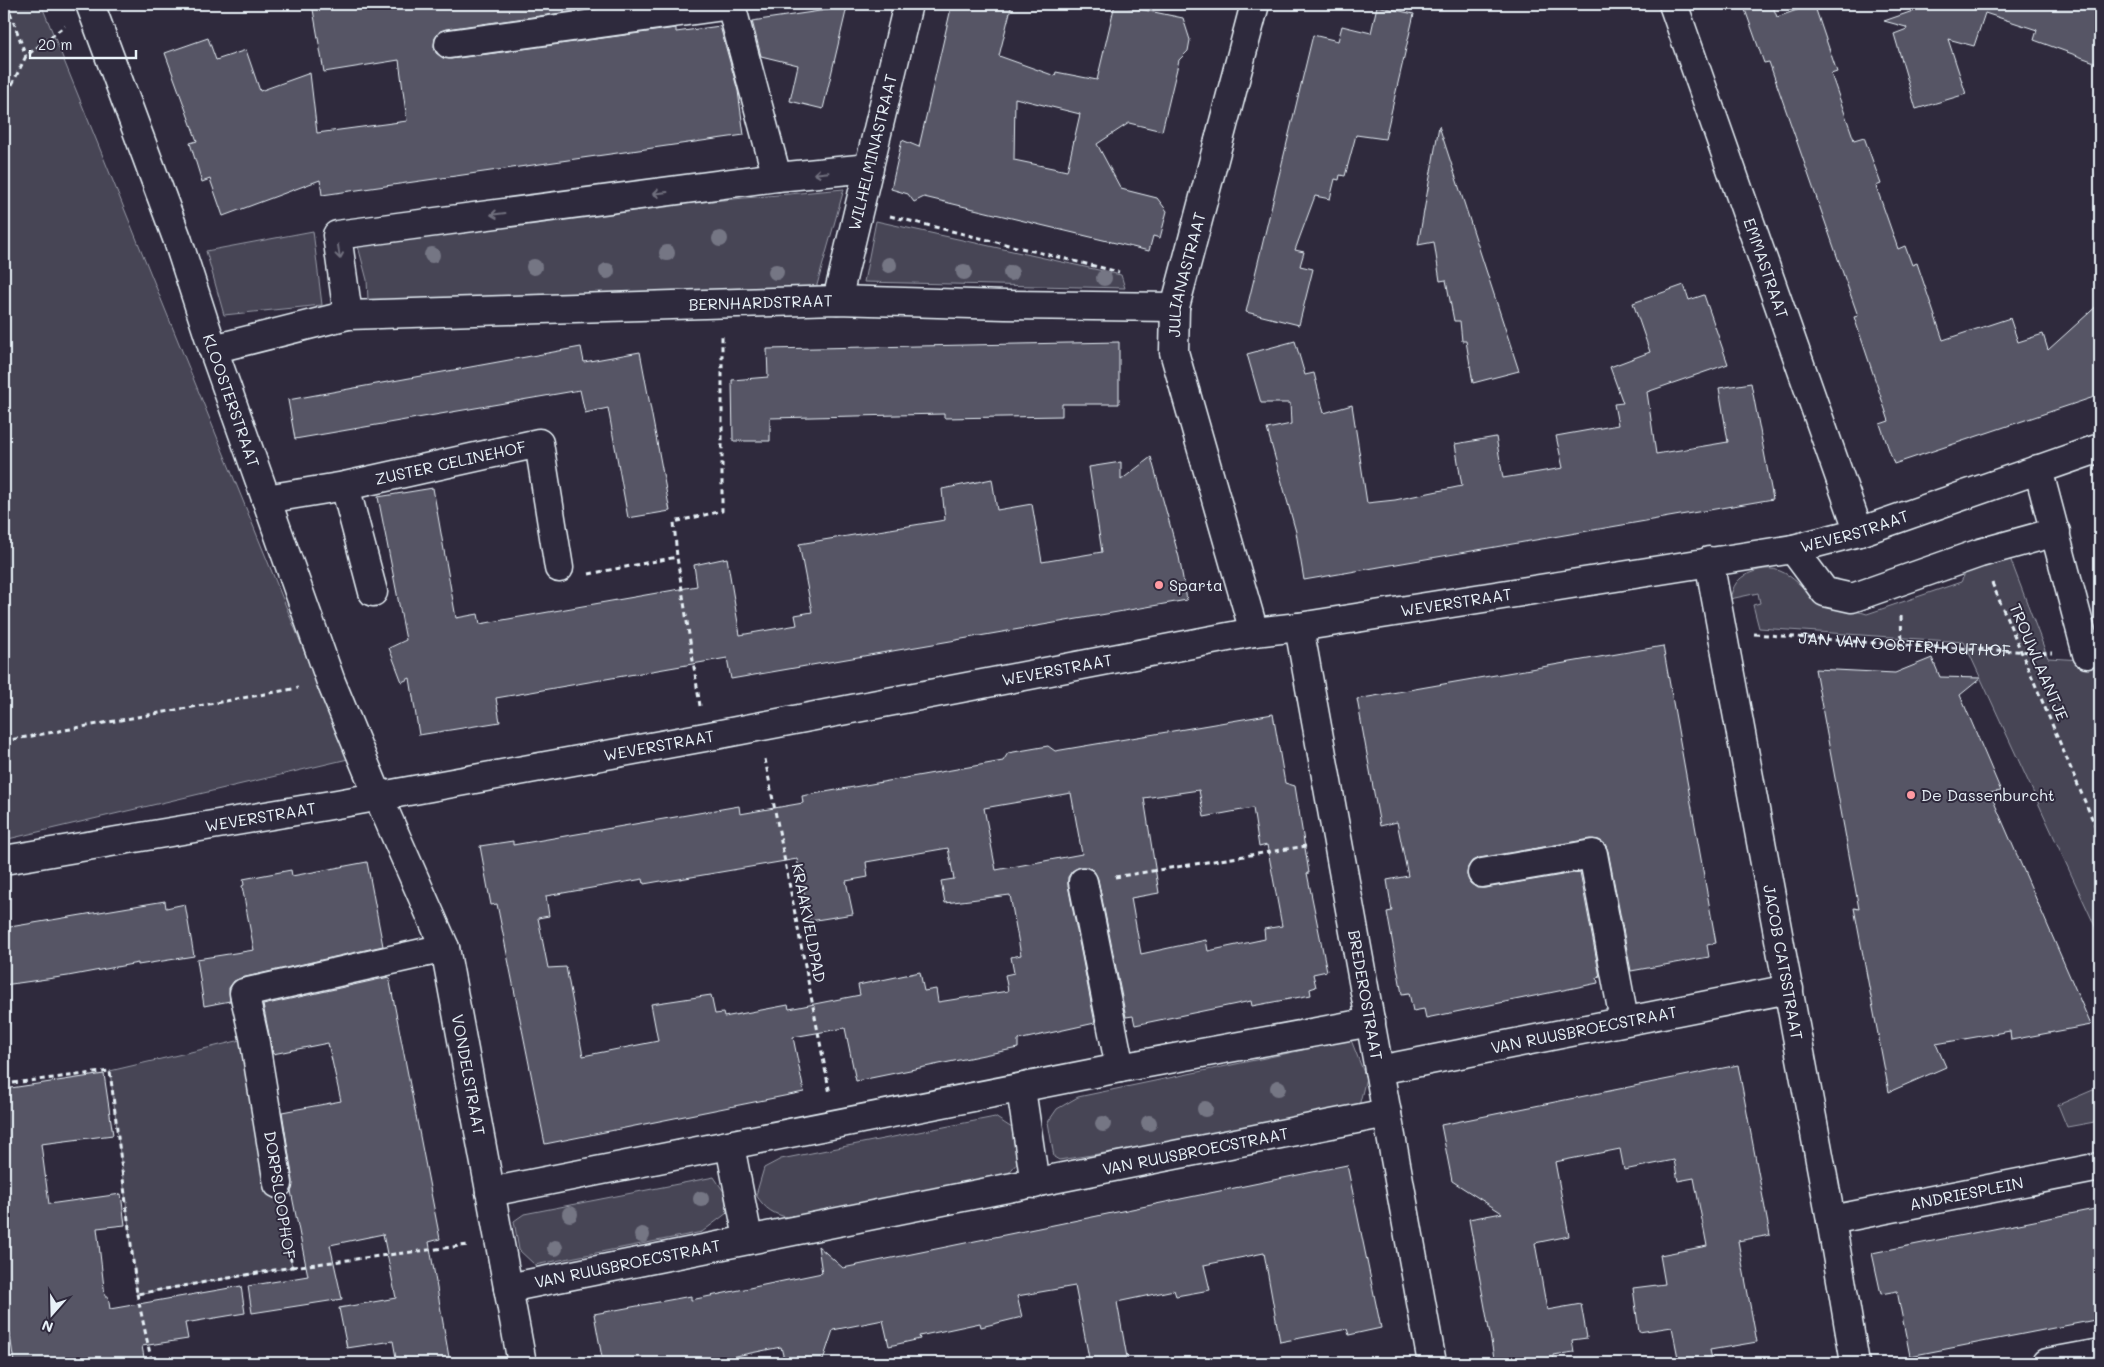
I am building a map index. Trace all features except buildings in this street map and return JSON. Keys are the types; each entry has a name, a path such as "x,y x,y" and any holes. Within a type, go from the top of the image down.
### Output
{"street":[{"name":"WILHELMINASTRAAT","path":"837,300 908,4"},
{"name":"JULIANASTRAAT","path":"1254,632 1174,352 1175,307 1255,4"},
{"name":"EMMASTRAAT","path":"1673,4 1858,532"},
{"name":"KLOOSTERSTRAAT","path":"91,5 178,241 212,348 330,682 378,796"},
{"path":"449,44 731,5 777,177"},
{"path":"348,315 337,235 777,177 869,168"},
{"name":"BERNHARDSTRAAT","path":"212,348 348,315 837,300 1005,305 1175,307"},
{"name":"ZUSTER CELINEHOF","path":"266,499 345,486 539,444 559,568"},
{"name":"WEVERSTRAAT","path":"4,860 378,796 1254,632 1299,627 1793,549 1858,532 2100,448"},
{"path":"2038,469 2087,654"},
{"path":"345,486 373,592"},
{"path":"1793,549 1825,592 1852,598 1980,553 2056,532"},
{"name":"JACOB CATSSTRAAT","path":"1709,561 1789,989 1855,1363"},
{"name":"BREDEROSTRAAT","path":"1299,627 1336,841 1432,1363"},
{"name":"VONDELSTRAAT","path":"378,796 445,948 522,1363"},
{"path":"1482,873 1593,854 1624,1020"},
{"path":"1083,882 1120,1068"},
{"name":"DORPSLOOPHOF","path":"278,1184 254,1037 244,993 445,948"},
{"name":"VAN RUUSBROECSTRAAT","path":"1379,1070 1624,1020 1789,989"},
{"path":"490,1192 1120,1068 1370,1022"},
{"path":"1020,1089 1034,1184"},
{"name":"VAN RUUSBROECSTRAAT","path":"508,1288 748,1238 1034,1184 1387,1113"},
{"path":"730,1146 748,1238"},
{"name":"ANDRIESPLEIN","path":"1831,1220 2100,1166"},
{"path":"2063,1362 2100,1353"}],"path":[{"path":"7,4 26,56"},
{"path":"4,101 26,56 91,5"},
{"path":"860,208 1125,273"},
{"path":"705,736 677,557 674,522 722,511 722,304"},
{"name":"TROUWLAANTJE","path":"1980,553 2100,837"},
{"path":"559,568 561,579 677,557"},
{"name":"JAN VAN OOSTERHOUTHOF","path":"1723,635 1752,634 1902,646 2087,654"},
{"path":"4,741 330,682"},
{"name":"KRAAKVELDPAD","path":"759,726 835,1124"},
{"path":"1083,882 1336,841"},
{"path":"4,1084 110,1071 137,1294 152,1363"},
{"name":"DORPSLOOPHOF","path":"137,1294 292,1267 278,1184"},
{"path":"292,1267 500,1241"}],"shaded area":[{"path":"4,4 41,4 348,759 4,840"},
{"path":"844,189 817,285 806,289 368,300 367,280 358,246 668,205"},
{"path":"876,221 1121,275 1125,288 864,282"},
{"path":"313,231 322,305 224,315 206,251"},
{"path":"2010,558 2048,658 2100,661 2100,937 1964,642 1759,628 1753,605 1760,603 1758,593 1730,599 1734,586 1742,577 1763,569 1775,569 1785,573 1810,594 1830,607 1867,614 1961,582 1968,567"},
{"path":"254,1037 292,1267 137,1294 110,1071"},
{"path":"1351,1040 1366,1078 1359,1106 1196,1139 1059,1160 1054,1157 1048,1122 1057,1109 1078,1097"},
{"path":"2100,1087 2100,1121 2067,1127 2058,1105"},
{"path":"995,1117 1015,1130 1017,1163 1008,1174 790,1218 770,1211 756,1195 764,1168 781,1159"},
{"path":"714,1177 724,1192 727,1213 702,1232 535,1265 519,1250 514,1221 524,1214"}],"place":[{"name":"Sparta","path":"1159,585"},
{"name":"De Dassenburcht","path":"1911,795"}]}
